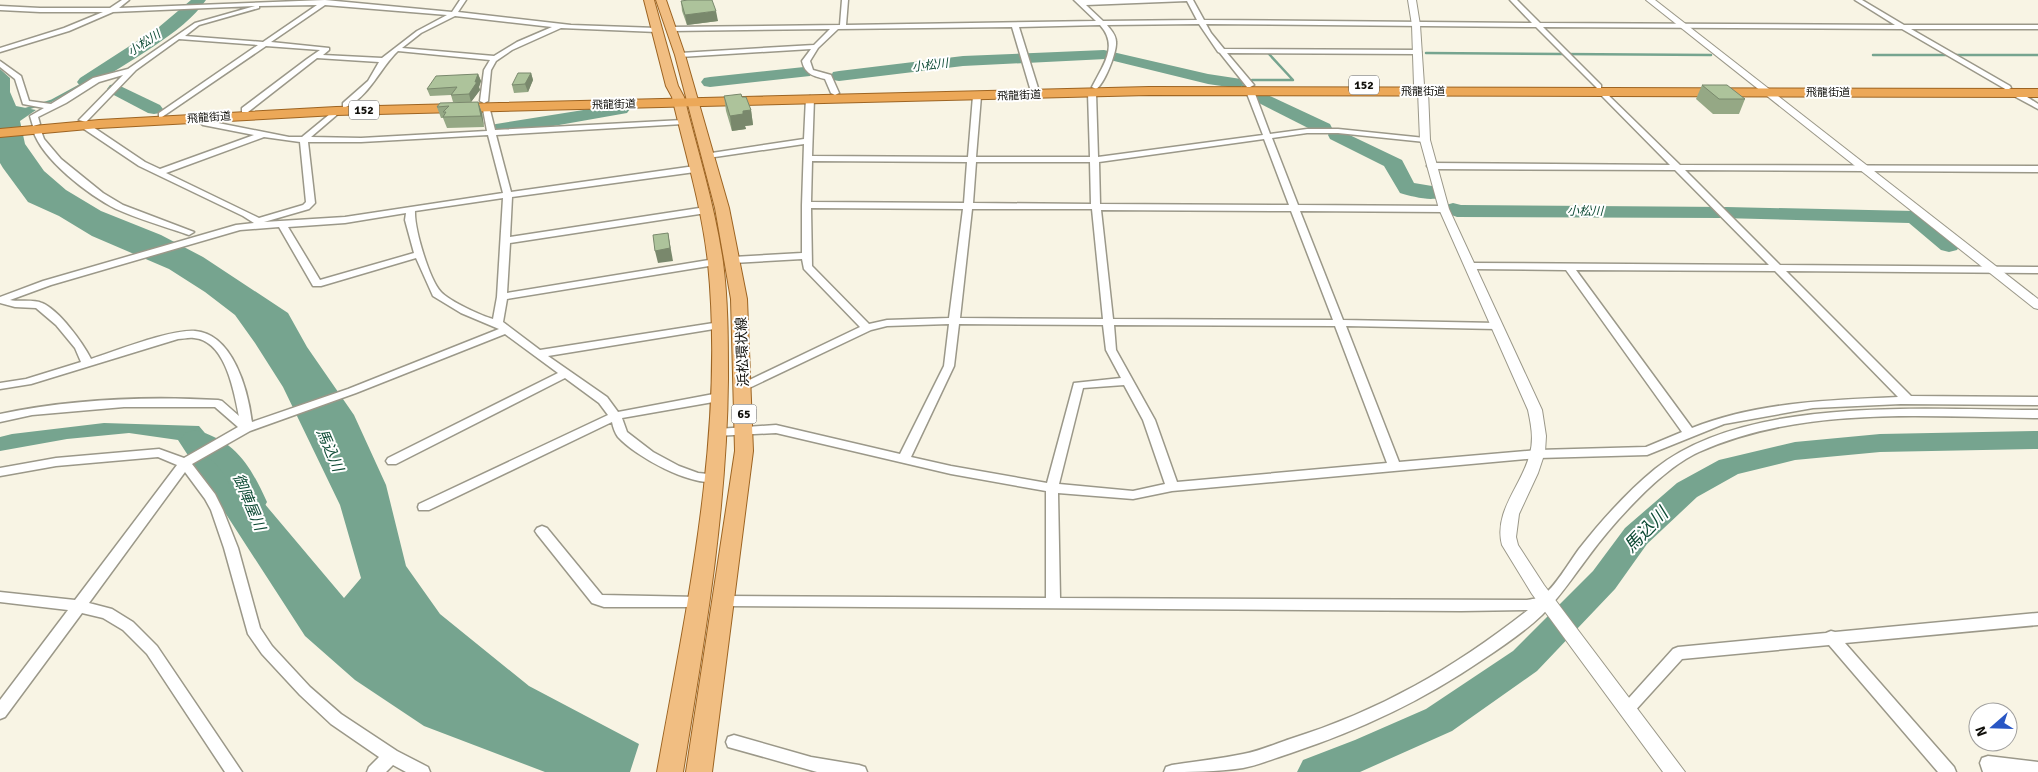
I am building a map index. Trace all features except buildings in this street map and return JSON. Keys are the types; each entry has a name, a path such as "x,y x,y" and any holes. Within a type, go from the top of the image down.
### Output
{"highway":[{"name":"飛龍街道","path":"0,133 37,127 162,115 245,110 1034,88 1094,90"},
{"name":"飛龍街道","path":"684,99 977,96 1094,90 1250,88 2011,90 2038,88"},
{"name":"飛龍街道","path":"2011,90 2038,93"},
{"name":"飛龍街道","path":"84,123 198,118 341,108"},
{"name":"飛龍街道","path":"0,127 37,127"}],"main road":[{"name":"浜松環状線","path":"649,0 672,86 684,99 708,156 724,261 720,325 718,433 714,478 699,602 670,772"},
{"name":"浜松環状線","path":"661,0 680,55 684,99 683,122 695,169 706,210 739,299 744,451 699,772"}],"street":[{"path":"0,50 68,28 114,9 126,0"},
{"path":"215,5 225,0"},
{"path":"279,0 197,24 129,71 84,123 125,154 260,223 311,223 345,220 410,209 695,169"},
{"path":"304,139 371,82 384,60 407,39 454,14 463,0"},
{"path":"835,93 828,77 815,74 807,69 806,61 816,47 840,26 845,0"},
{"path":"1079,2 1185,0"},
{"path":"1190,0 1220,51 1250,88 1394,466"},
{"path":"1412,0 1416,25 1425,140 1431,166 1444,209 1535,410 1540,434 1538,454 1509,520 1508,539 1523,568 1546,601 1675,772"},
{"path":"1513,0 1908,400"},
{"path":"1650,0 2038,305"},
{"path":"1858,0 2038,107"},
{"path":"0,8 45,12 326,2 559,26 657,30"},
{"path":"162,115 326,2"},
{"path":"1079,2 1101,23 1113,39 1113,47 1094,90 1096,206 1107,323 1112,350 1149,420 1172,487"},
{"path":"670,29 1202,22 1416,25 2038,27"},
{"path":"1015,25 1034,88"},
{"path":"502,326 508,196 485,104 489,65 495,58 513,47 559,26"},
{"path":"178,38 327,49 245,110"},
{"path":"680,55 816,47"},
{"path":"396,49 495,58"},
{"path":"1220,51 1418,52"},
{"path":"316,56 384,60"},
{"path":"0,63 18,78 26,102 50,106"},
{"path":"129,71 119,72 112,77 96,80 34,116 38,139 90,188 119,207 191,236"},
{"path":"904,459 949,366 968,205 977,96"},
{"path":"810,98 806,204 806,268 866,328"},
{"path":"198,118 206,122 262,135 304,139 361,140 683,122"},
{"path":"809,158 1094,160 1307,131 1425,140"},
{"path":"160,172 262,135"},
{"path":"304,139 311,199 309,204 311,223"},
{"path":"708,156 809,142"},
{"path":"1431,166 2038,169"},
{"path":"0,300 47,283 110,265 191,236 260,223 306,207 309,204"},
{"path":"806,204 1444,209"},
{"path":"410,209 411,226 420,254 437,294 465,311 488,322 502,326 603,400 615,416 622,434 649,455 675,469 697,477 714,478"},
{"path":"505,240 706,210"},
{"path":"281,223 317,284 420,254"},
{"path":"502,297 724,261 807,256"},
{"path":"1471,266 2038,270"},
{"path":"1569,267 1689,433"},
{"path":"0,300 14,304 39,305 60,323 80,347 88,364"},
{"path":"743,387 866,328 887,324 954,321 1340,323 1497,326"},
{"path":"538,354 720,325"},
{"path":"0,712 185,463 246,428 352,391 502,326"},
{"path":"0,386 27,382 185,334 198,334 208,338 230,362 246,420 246,428"},
{"path":"392,461 565,374"},
{"path":"1053,603 1052,488 1078,385 1128,381"},
{"path":"424,507 615,416 719,397"},
{"path":"718,433 776,429 951,470 1052,488 1133,494 1172,487 1394,466 1538,454 1647,451 1721,421 1813,404 1908,400 2038,401"},
{"path":"0,418 32,411 124,403 201,403 218,404 246,428"},
{"path":"1172,772 1244,761 1328,734 1381,712 1456,670 1498,642 1536,612 1626,504 1660,472 1693,450 1744,432 1802,420 1864,413 2038,414"},
{"path":"0,472 56,462 159,453 185,463 210,497 217,510 231,548 253,630 267,650 305,691 336,719 391,756 422,772"},
{"path":"542,531 597,599 604,602 699,602"},
{"path":"0,597 77,606 107,613 128,626 146,644 234,772"},
{"path":"724,601 1461,606 1527,605 1546,601"},
{"path":"1627,709 1678,653 1831,637 2038,619"},
{"path":"1831,637 1948,772"},
{"path":"734,742 807,764 859,772"},
{"path":"375,772 391,756"},
{"path":"1991,769 2038,769"}],"water":[{"path":"0,69 10,78 10,92 16,106 36,110 20,121 25,144 44,171 66,190 101,211 161,235 203,257 288,313 307,347 354,415 386,485 406,566 440,614 529,686 639,744 630,772 545,772 424,726 355,680 305,636 178,440 129,433 67,439 0,451 0,437 12,434 104,423 199,426 344,598 361,578 340,505 283,387 235,315 205,292 169,269 92,236 59,216 28,202 3,168 0,163"}],"waterway":[{"name":"小松川","path":"86,82 165,30 199,0"},
{"path":"1426,53 1711,55"},
{"path":"1243,86 1250,85 1252,80 1293,80 1269,54"},
{"name":"小松川","path":"1029,58 1104,55"},
{"path":"1873,55 1947,55"},
{"path":"1954,55 2038,55"},
{"name":"小松川","path":"1113,57 1208,79 1235,83"},
{"name":"小松川","path":"839,76 963,61 1022,58"},
{"name":"小松川","path":"710,82 804,72"},
{"path":"23,110 51,101 86,82"},
{"name":"小松川","path":"116,89 154,109"},
{"name":"小松川","path":"1259,96 1323,128"},
{"name":"小松川","path":"496,130 621,109"},
{"name":"小松川","path":"1337,135 1395,164 1394,166 1407,189 1425,190 1431,194"},
{"name":"小松川","path":"1453,209 1457,211 1718,213"},
{"name":"小松川","path":"1726,213 1914,217 1949,245"},
{"name":"御陣屋川","path":"195,439 216,449 231,463 252,502"},
{"name":"馬込川","path":"1316,772 1368,752 1439,720 1525,661 1604,580 1636,536 1687,490 1729,467 1795,451 1880,443 2038,440"}]}
